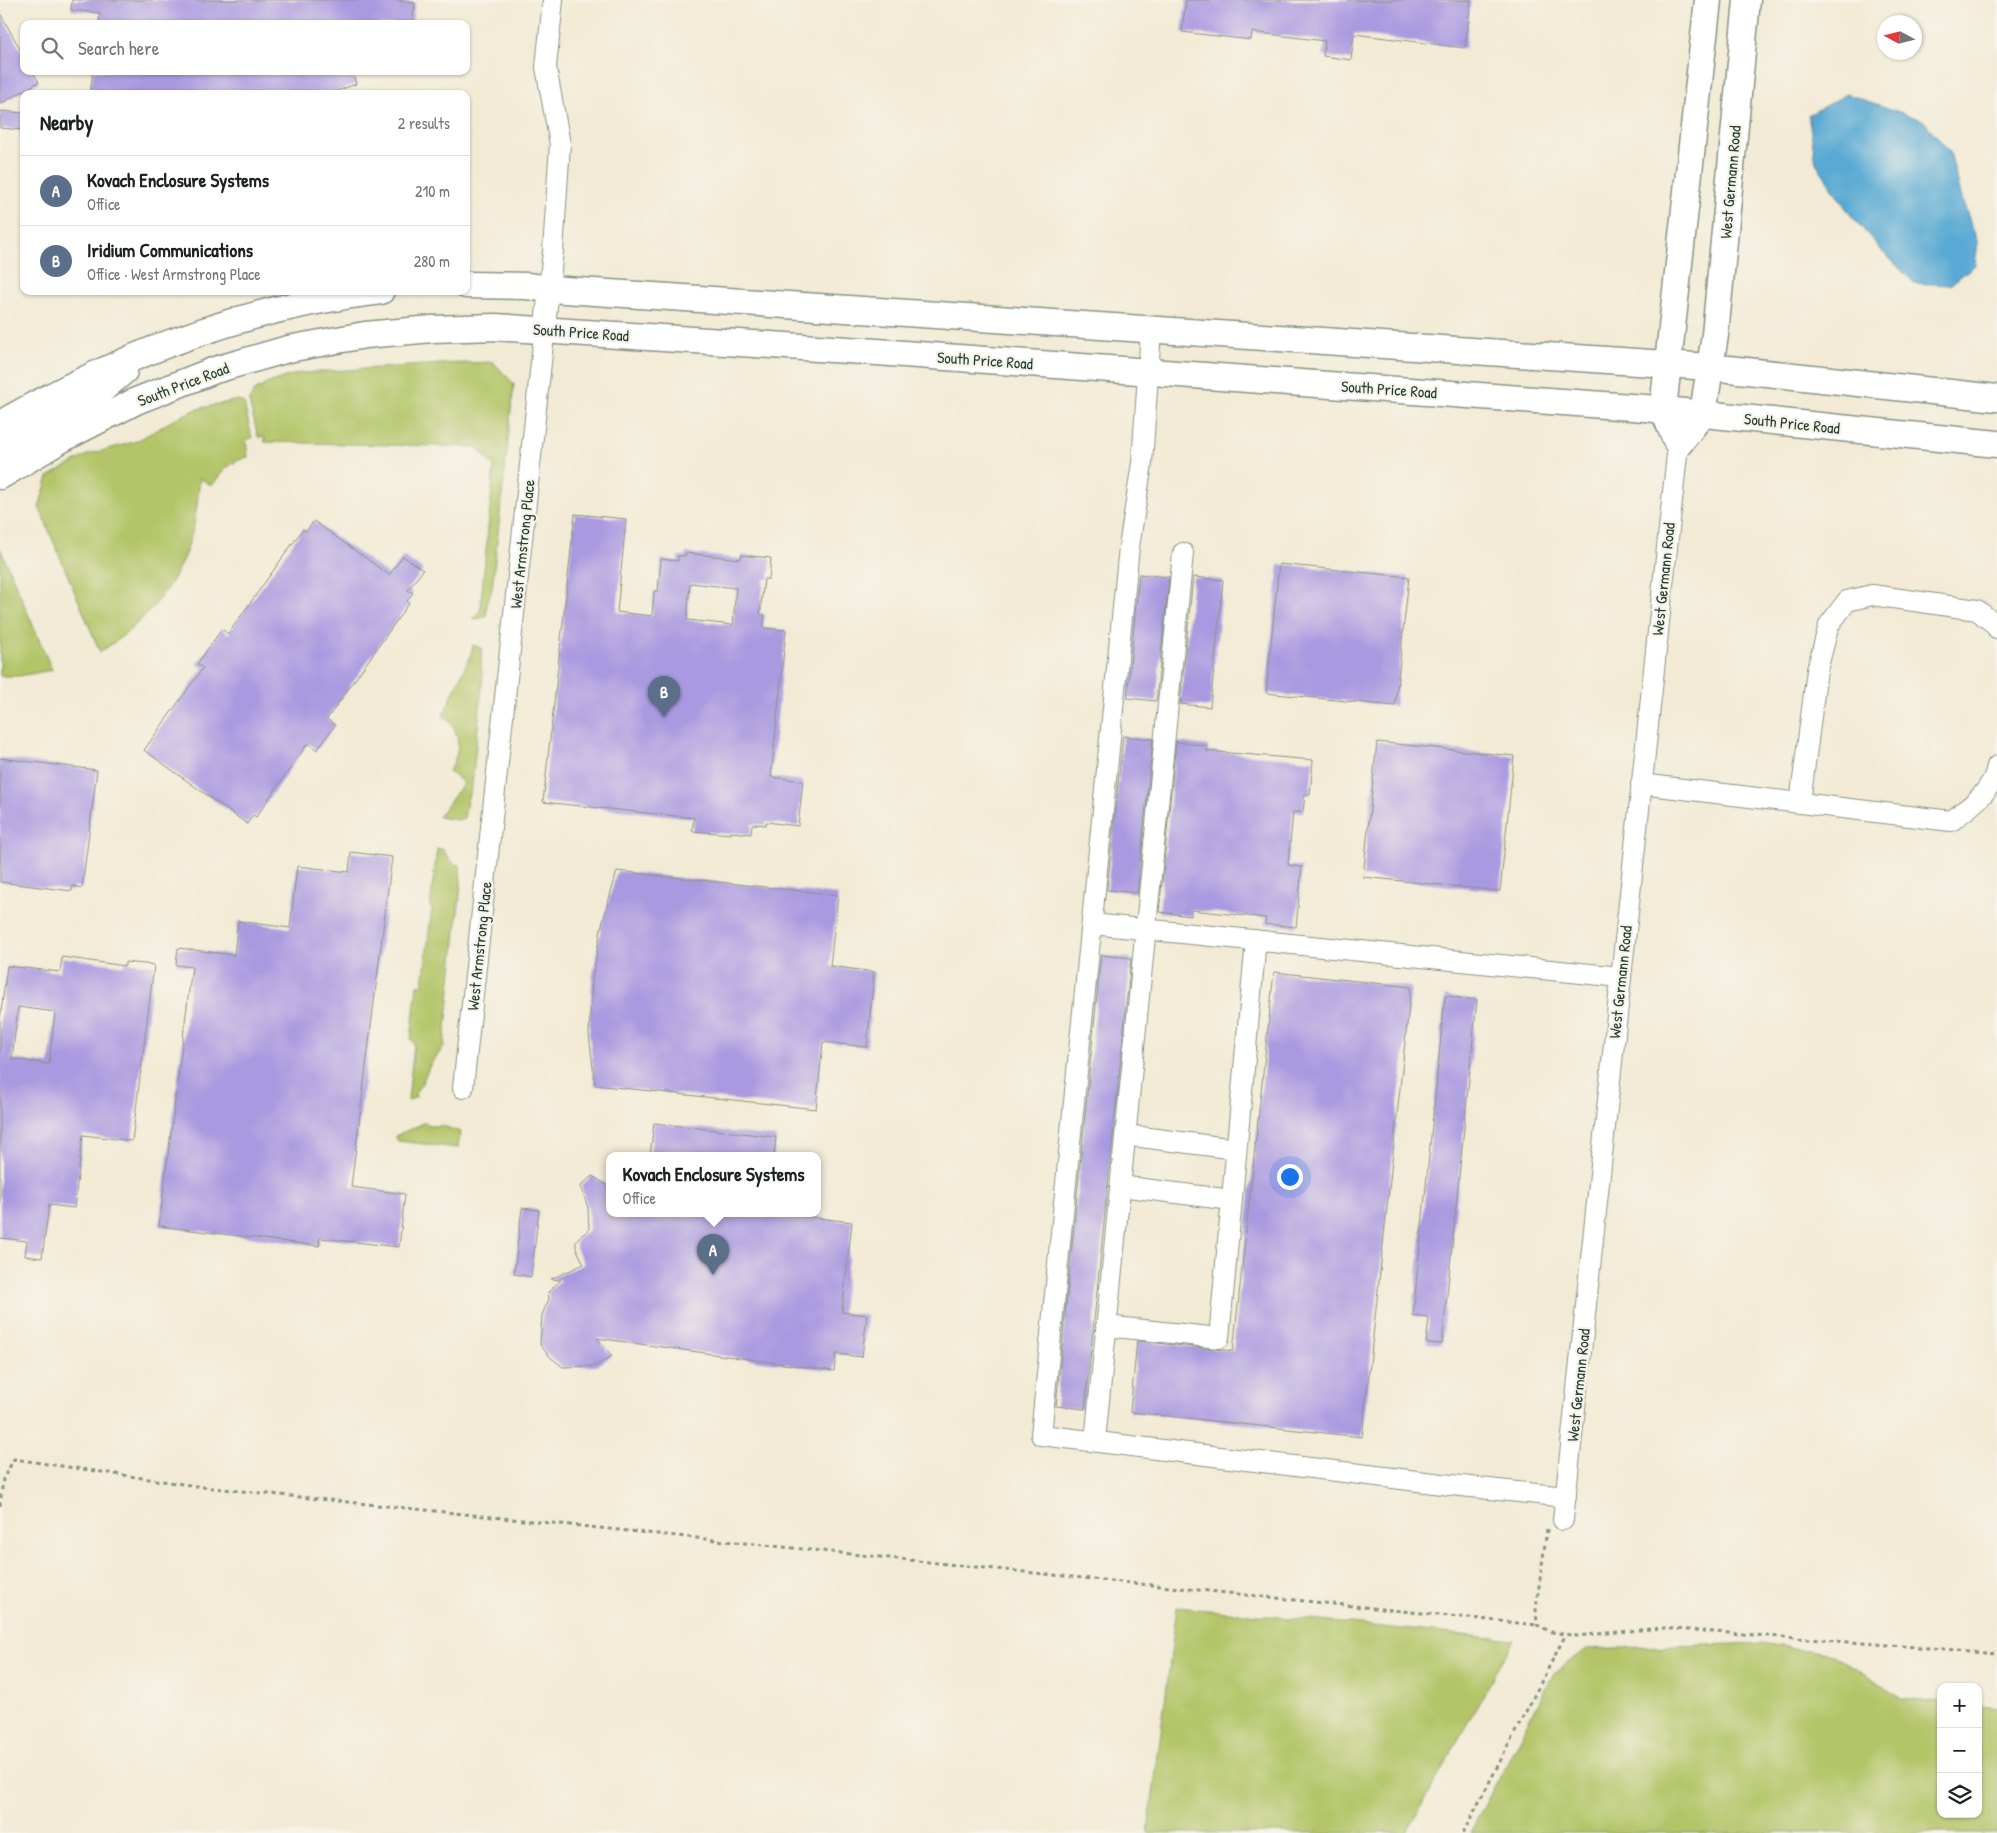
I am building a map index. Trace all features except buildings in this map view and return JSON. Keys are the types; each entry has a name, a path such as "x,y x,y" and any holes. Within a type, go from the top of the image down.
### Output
{"main road":[{"name":"West Germann Road","path":"1678,445 1663,410 1708,0"},
{"name":"West Germann Road","path":"1704,413 1747,0"},
{"path":"470,285 527,286 1710,367 1997,398"},
{"path":"0,424 87,378 208,328 293,307 354,295"},
{"name":"South Price Road","path":"0,476 62,439 136,401 215,370 288,349 365,335 432,329 495,328 545,330 1148,372 1704,413 1997,444"},
{"path":"0,453 14,442 93,398 146,352"},
{"path":"1678,445 1704,413"}],"street":[{"name":"West Armstrong Place","path":"463,1088 550,289 560,175 560,144 546,67 554,0"},
{"path":"1151,330 1142,463 1129,547 1041,1435 1442,1484 1564,1508"},
{"name":"West Germann Road","path":"1564,1508 1678,445"},
{"path":"1095,1441 1183,553"},
{"path":"1800,803 1817,670 1829,625 1847,601 1872,595 1977,610 1995,624 1997,628"},
{"path":"1641,784 1951,821 1977,803 1996,774 1997,766"},
{"path":"1092,924 1621,977"},
{"path":"1106,1326 1219,1338 1256,940"},
{"path":"1125,1134 1236,1149"},
{"path":"1120,1186 1232,1200"}],"path":[{"path":"0,1506 2,1479 14,1459 203,1487 1537,1625 1552,1632 1578,1636 1661,1628 1997,1653"},
{"path":"1537,1625 1536,1608 1548,1523 1557,1510 1564,1508"},
{"path":"1463,1833 1566,1634"}],"green space":[{"path":"493,362 514,384 492,589 487,603 486,617 474,619 480,611 494,467 477,447 265,442 264,437 258,437 249,401 253,392 266,384 301,373"},
{"path":"238,400 244,403 252,438 246,440 248,457 236,461 227,468 212,486 200,478 195,518 189,544 172,581 160,598 133,628 100,652 39,507 48,477 87,455 137,441 175,419 197,409"},
{"path":"0,548 52,670 19,676 0,676"},
{"path":"473,645 482,648 481,667 483,676 472,786 464,818 457,820 438,817 464,783 449,771 456,756 458,741 453,727 443,715 471,654"},
{"path":"437,849 442,849 454,864 460,865 461,884 444,1047 430,1065 415,1093 416,1097 408,1101 414,1043 411,1039 417,985 423,985"},
{"path":"426,1122 429,1126 443,1126 460,1132 458,1148 398,1141 395,1136"},
{"path":"1177,1607 1514,1640 1406,1833 1148,1833"},
{"path":"1762,1643 1833,1654 1902,1698 1937,1702 1937,1818 1982,1818 1982,1706 1997,1708 1997,1833 1470,1833 1554,1673 1587,1649"}],"water":[{"path":"1847,94 1923,120 1950,152 1963,202 1978,243 1975,265 1950,285 1914,283 1882,251 1849,213 1816,163 1808,115"}],"place":[{"name":"Iridium Communications","path":"664,717"},
{"name":"Kovach Enclosure Systems","path":"713,1275"}]}
